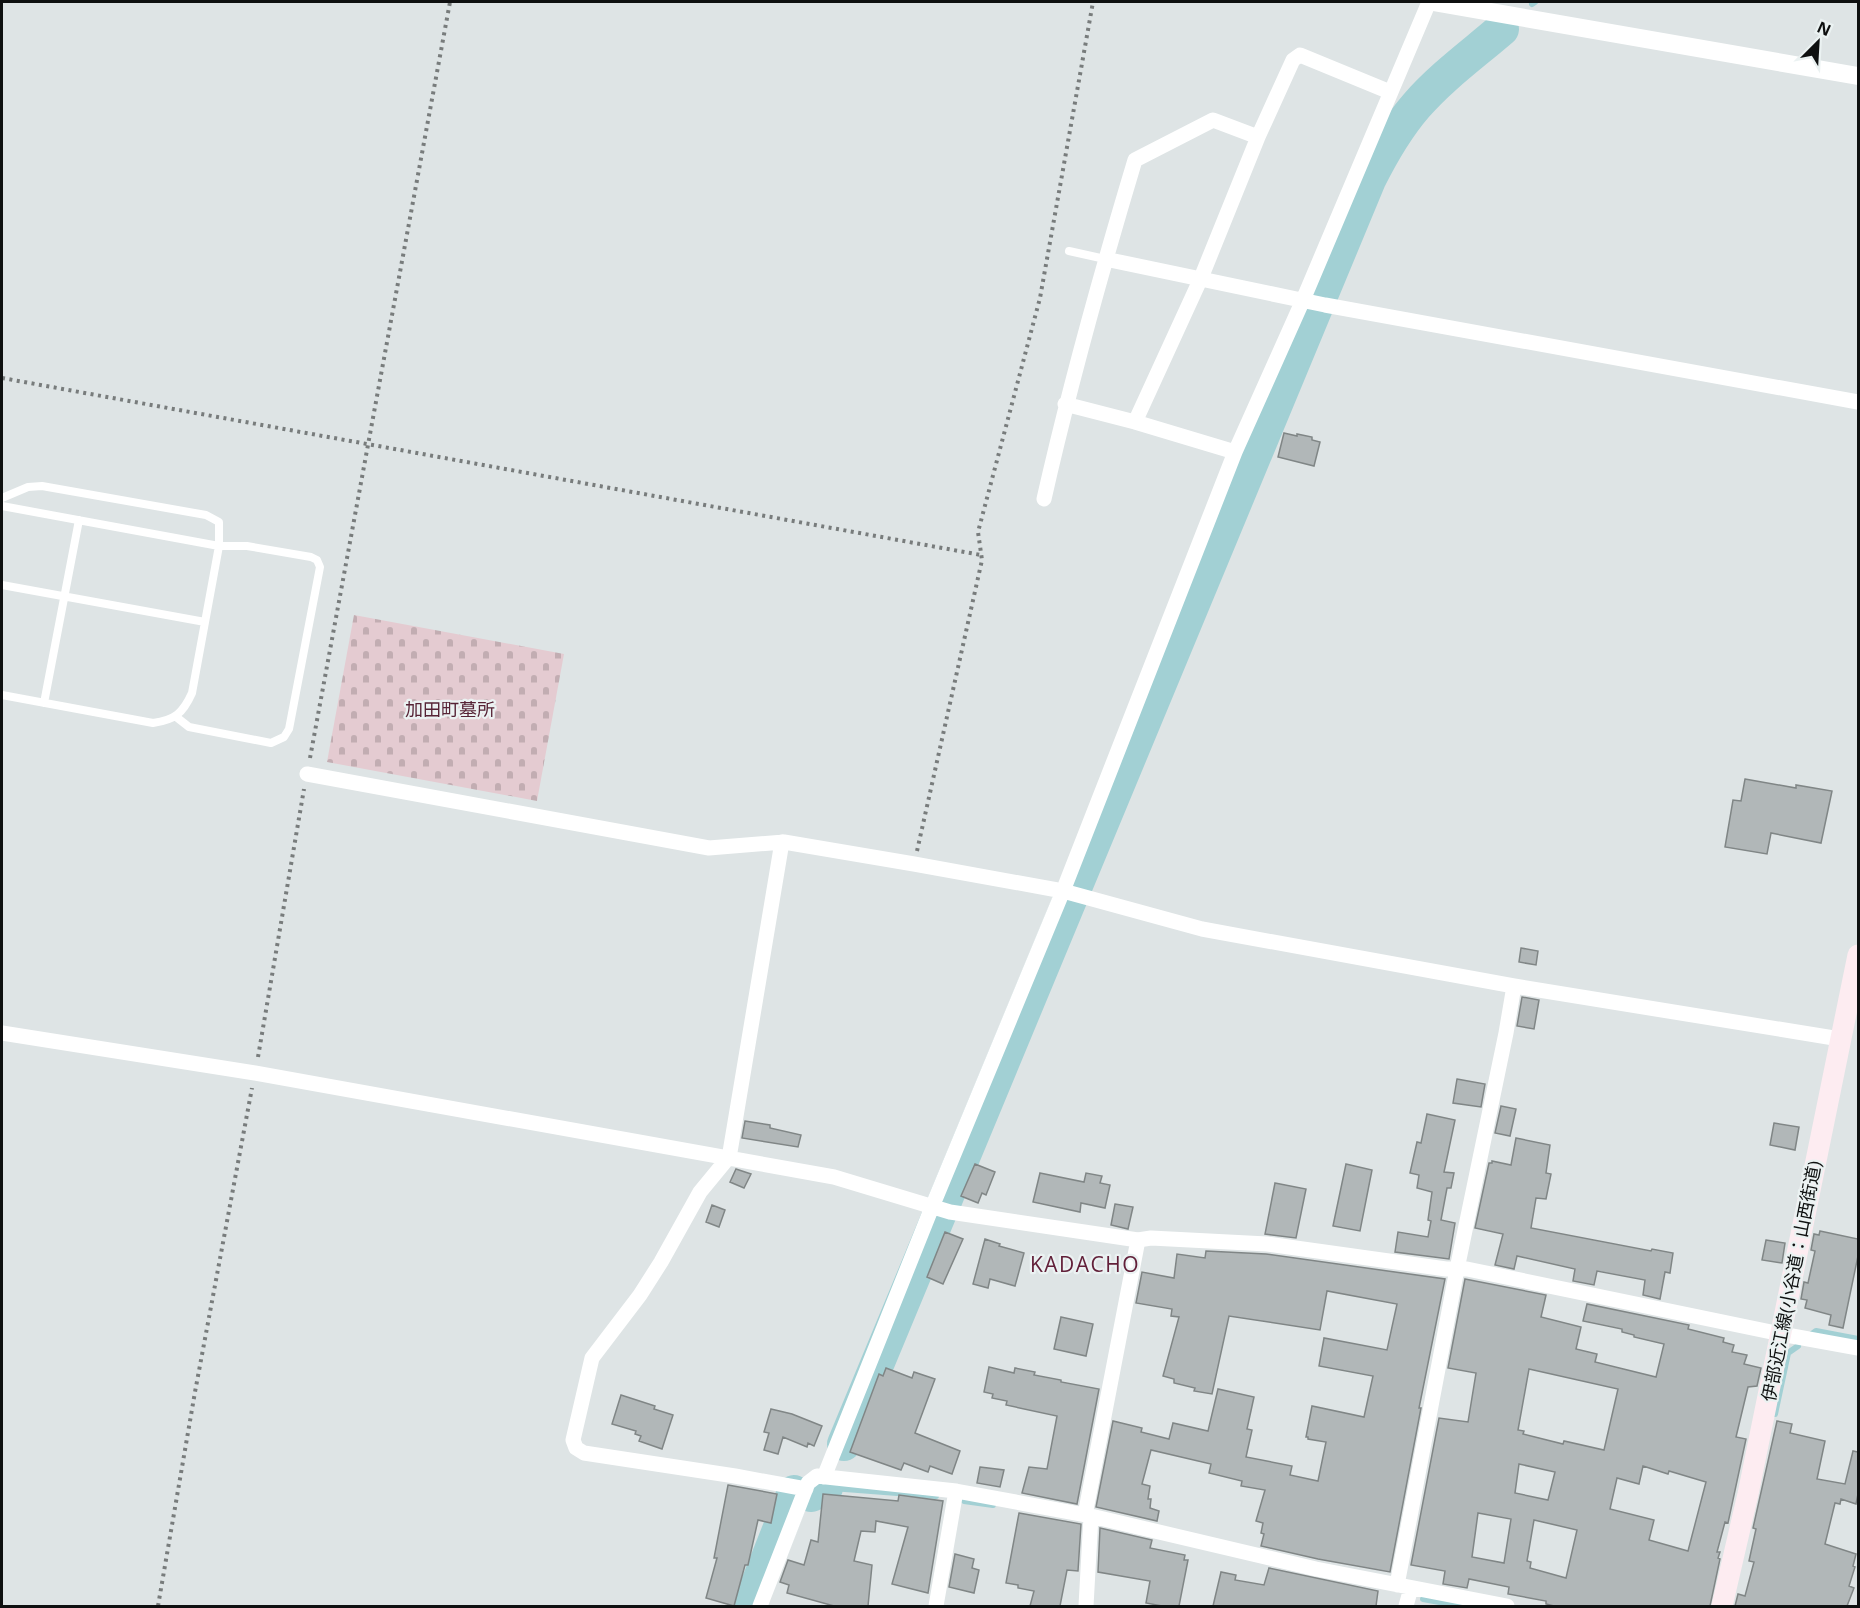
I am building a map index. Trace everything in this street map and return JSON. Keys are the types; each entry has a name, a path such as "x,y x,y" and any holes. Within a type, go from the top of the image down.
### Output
{"main road":[{"name":"伊部近江線(小谷道：山西街道)","path":"1722,1606 1781,1334 1858,955"}],"street":[{"path":"824,1477 939,1209 1070,893 1235,452 1313,302 1390,92 1431,2 1858,76"},
{"path":"1135,422 1201,278 1258,137 1293,60 1300,56 1390,92"},
{"path":"1044,499 1065,404 1135,160 1214,120 1258,137"},
{"path":"1105,259 1313,302 1858,402"},
{"path":"1065,404 1235,452"},
{"path":"307,774 709,848 782,842 914,864 1070,893 1202,929 1514,986 1840,1039"},
{"path":"782,842 728,1158 700,1192 640,1295 592,1358 573,1440 576,1448 584,1453 806,1489"},
{"path":"1406,1606 1404,1587 1457,1269 1514,986"},
{"path":"2,1033 255,1073 834,1176 939,1209 1138,1240 1152,1238 1267,1244 1446,1269 1467,1269 1858,1348"},
{"path":"1086,1606 1088,1515 1138,1240"},
{"path":"760,1606 808,1483 817,1476 956,1491 1088,1515 1316,1569 1507,1606"},
{"path":"936,1606 956,1491"}],"lane":[{"path":"1069,251 1105,259"},
{"path":"2,498 28,487 42,486 206,515 219,522 219,546 192,693 185,708 175,716 163,722 153,723 2,695"},
{"path":"2,506 219,546 247,546 317,560 320,567 289,729 284,737 271,742 189,727 175,716"},
{"path":"44,703 79,520"},
{"path":"2,585 205,622"}],"path":[{"path":"158,1606 307,774 450,2"},
{"path":"914,864 982,560 978,532 1040,297 1093,2"},
{"path":"2,378 981,555"}],"green space":[{"name":"加田町墓所","path":"354,615 564,654 537,801 327,762"}],"building":[{"path":"1284,433 1312,437 1312,440 1320,442 1314,466 1278,457"},
{"path":"1745,779 1796,788 1796,785 1832,791 1821,843 1771,833 1767,854 1725,847 1733,800 1741,801"},
{"path":"1521,948 1538,951 1536,965 1519,962"},
{"path":"1522,997 1539,1000 1534,1029 1517,1026"},
{"path":"1457,1079 1485,1084 1481,1107 1453,1103"},
{"path":"1501,1106 1516,1109 1510,1136 1495,1133"},
{"path":"1427,1114 1455,1120 1444,1172 1454,1173 1451,1188 1447,1188 1441,1220 1455,1223 1449,1259 1395,1252 1398,1232 1428,1237 1432,1192 1417,1188 1419,1175 1410,1173 1417,1142 1421,1143"},
{"path":"745,1121 770,1125 770,1128 801,1135 798,1147 742,1138"},
{"path":"1774,1123 1799,1127 1795,1150 1770,1145"},
{"path":"1516,1138 1550,1145 1546,1173 1551,1174 1546,1199 1536,1198 1531,1228 1651,1251 1652,1249 1673,1253 1670,1273 1665,1272 1660,1299 1643,1295 1645,1280 1597,1271 1594,1285 1573,1281 1575,1269 1517,1256 1514,1269 1495,1265 1503,1234 1475,1228 1489,1163 1492,1161 1511,1165"},
{"path":"975,1164 995,1172 986,1195 982,1193 978,1203 961,1196"},
{"path":"1346,1164 1372,1170 1360,1231 1333,1226"},
{"path":"736,1169 751,1174 744,1188 730,1182"},
{"path":"1040,1173 1084,1182 1086,1173 1102,1176 1100,1183 1110,1185 1105,1208 1081,1203 1080,1212 1033,1202"},
{"path":"1275,1183 1306,1189 1296,1238 1265,1234"},
{"path":"1115,1204 1133,1207 1128,1229 1111,1225"},
{"path":"712,1205 725,1210 719,1227 706,1222"},
{"path":"1820,1231 1858,1239 1858,1256 1843,1328 1829,1325 1831,1315 1805,1308 1807,1300 1801,1299 1804,1282 1808,1283 1815,1251 1811,1250 1814,1234 1819,1235"},
{"path":"945,1232 963,1239 943,1284 927,1277"},
{"path":"985,1239 1000,1244 999,1246 1024,1253 1015,1286 990,1279 988,1288 973,1284"},
{"path":"1766,1240 1785,1243 1782,1263 1762,1260"},
{"path":"1206,1251 1266,1254 1445,1279 1390,1572 1261,1546 1264,1534 1261,1533 1263,1523 1256,1521 1265,1490 1241,1486 1242,1481 1209,1473 1211,1464 1151,1450 1142,1484 1150,1486 1148,1499 1151,1499 1150,1508 1159,1511 1157,1521 1096,1507 1113,1421 1142,1428 1141,1432 1169,1439 1173,1423 1208,1431 1218,1389 1254,1397 1247,1429 1252,1430 1246,1457 1292,1466 1290,1475 1318,1481 1326,1442 1306,1437 1312,1406 1364,1417 1373,1376 1319,1366 1324,1338 1387,1350 1397,1304 1327,1291 1320,1330 1229,1316 1212,1394 1194,1391 1195,1388 1174,1383 1174,1379 1163,1376 1179,1317 1171,1316 1172,1309 1136,1303 1142,1272 1174,1278 1177,1254 1205,1258"},
{"path":"1465,1279 1546,1295 1541,1317 1581,1327 1576,1349 1597,1354 1595,1362 1656,1377 1664,1344 1634,1337 1634,1335 1622,1332 1622,1329 1583,1321 1587,1304 1689,1325 1688,1329 1724,1338 1723,1342 1734,1345 1732,1352 1747,1355 1744,1364 1761,1368 1757,1386 1748,1387 1736,1437 1746,1439 1728,1523 1725,1522 1717,1552 1720,1552 1718,1558 1720,1559 1710,1606 1554,1606 1546,1604 1546,1601 1508,1594 1509,1587 1469,1579 1467,1588 1443,1584 1445,1571 1411,1565 1439,1418 1468,1422 1476,1373 1448,1368","holes":["1529,1369 1618,1389 1604,1450 1564,1441 1563,1444 1523,1434 1524,1431 1518,1430","1519,1464 1555,1472 1548,1500 1515,1493","1643,1466 1706,1482 1688,1551 1649,1540 1654,1520 1610,1509 1617,1478 1639,1484","1478,1513 1511,1519 1504,1563 1472,1557","1534,1520 1577,1530 1566,1578 1530,1568 1531,1562 1527,1561"]},
{"path":"1061,1317 1093,1324 1086,1356 1054,1349"},
{"path":"989,1367 1014,1373 1015,1368 1035,1372 1034,1375 1099,1389 1077,1504 1022,1493 1029,1467 1047,1469 1057,1416 1006,1405 1007,1401 992,1398 993,1394 984,1392"},
{"path":"886,1368 912,1378 914,1372 935,1379 915,1433 960,1451 952,1474 930,1466 928,1472 904,1463 901,1470 850,1452 879,1374 883,1376"},
{"path":"621,1395 655,1406 654,1409 673,1415 662,1449 639,1441 641,1436 635,1434 636,1431 612,1424"},
{"path":"771,1409 792,1414 822,1426 814,1446 808,1443 807,1447 783,1437 778,1454 764,1450 769,1433 764,1432"},
{"path":"1777,1421 1792,1424 1790,1433 1825,1441 1817,1479 1845,1484 1853,1451 1858,1452 1856,1504 1841,1499 1840,1504 1835,1503 1825,1544 1856,1554 1853,1566 1855,1567 1849,1586 1854,1588 1847,1606 1735,1606 1738,1594 1745,1596 1754,1562 1749,1561 1756,1529 1753,1528"},
{"path":"980,1467 1004,1470 1000,1487 977,1483"},
{"path":"728,1485 777,1494 771,1523 758,1520 748,1565 745,1565 734,1606 706,1598 717,1558 714,1558"},
{"path":"823,1494 898,1501 899,1495 943,1501 928,1593 892,1584 908,1527 876,1521 875,1532 861,1531 854,1561 872,1565 868,1606 834,1606 787,1593 789,1585 780,1582 788,1560 804,1565 811,1540 818,1542"},
{"path":"1019,1513 1081,1524 1078,1571 1067,1570 1060,1606 1030,1606 1034,1591 1006,1583"},
{"path":"1100,1528 1152,1540 1150,1548 1185,1555 1184,1560 1188,1560 1179,1606 1146,1603 1150,1581 1098,1572"},
{"path":"955,1554 974,1559 972,1568 979,1570 974,1593 949,1587"},
{"path":"1269,1568 1378,1591 1376,1606 1213,1606 1221,1572 1236,1575 1235,1580 1264,1585"}],"waterway":[{"path":"844,1444 1369,180 1402,123 1416,106 1447,75 1502,29"},
{"path":"1812,1334 1816,1331 1858,1339"},
{"path":"1775,1414 1788,1353 1798,1346"},
{"path":"811,1495 826,1488"},
{"path":"824,1490 832,1488 936,1496"},
{"path":"749,1606 794,1492"},
{"path":"964,1501 993,1505"},
{"path":"1423,1599 1461,1606"}],"district":[{"name":"KADACHO","path":"1085,1264"}]}
